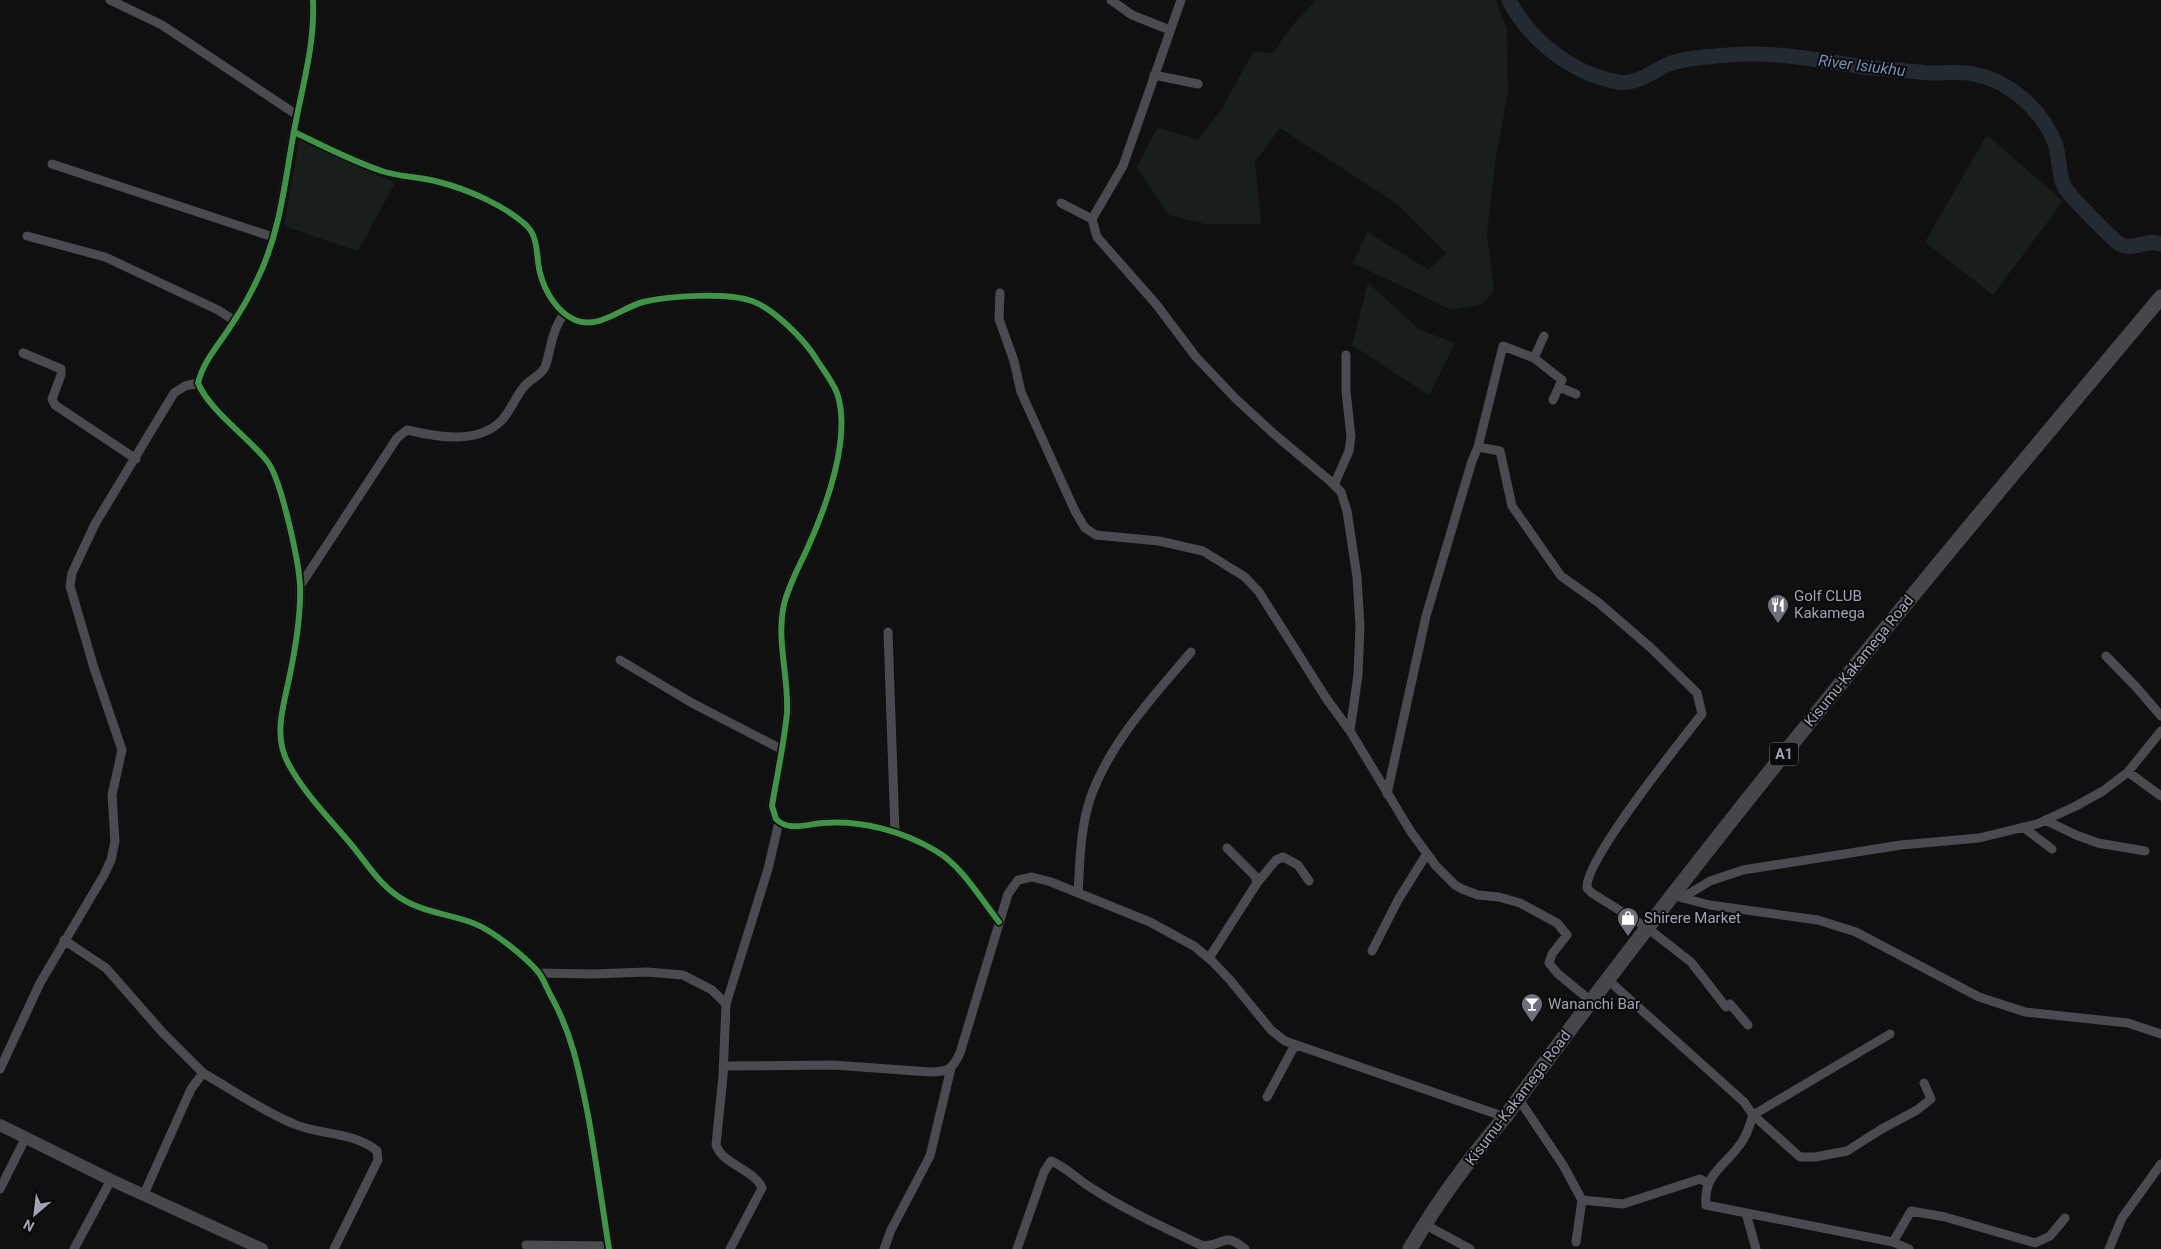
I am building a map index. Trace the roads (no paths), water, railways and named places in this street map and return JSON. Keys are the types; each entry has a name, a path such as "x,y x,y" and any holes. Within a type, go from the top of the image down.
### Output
{"highway":[{"name":"Kisumu-Kakamega Road","path":"1410,1249 1424,1224 1482,1144 1505,1117 1646,927 1677,897 1934,568 2161,297"},
{"name":"Kisumu-Kakamega Road","path":"1400,1249 1424,1224"}],"main road":[{"path":"0,1125 111,1180 262,1249"}],"street":[{"path":"110,0 162,25 297,115"},
{"path":"313,0 307,73 297,115 287,181 273,236 257,280 235,321 203,367 198,383 206,397 269,463 279,484 300,586 296,638 281,719 280,736 284,753 290,766 307,791 379,880 400,898 422,908 490,930 538,973 562,1016 573,1042 598,1171 609,1247 526,1245"},
{"path":"1111,0 1132,15 1170,30"},
{"path":"1181,0 1123,166 1092,219 1096,237 1156,304 1196,357 1268,428 1341,492 1347,511 1357,577 1360,626 1358,674 1350,731"},
{"path":"1154,76 1198,84"},
{"path":"294,132 353,160 387,172 437,181 472,193 516,217 530,229 537,247 540,274 558,309 585,323 603,320 642,302 676,298 716,297 751,301 772,313 811,350 832,384 841,414 836,468 828,497 784,606 782,631 787,714 772,806 776,819 791,826 843,823 895,832 926,845 950,861 999,922"},
{"path":"52,164 273,236"},
{"path":"1061,203 1092,219"},
{"path":"27,236 105,257 218,310 235,321"},
{"path":"1000,293 999,319 1021,392 1075,511 1085,528 1103,537 1142,539 1188,546 1214,557 1245,577 1259,592 1326,698 1350,731 1387,794 1426,854 1448,878 1462,889 1478,895 1511,899 1535,910 1561,926 1568,935 1552,954 1549,963 1557,973 1591,1001"},
{"path":"300,586 397,438 407,430 438,437 470,435 488,430 501,421 527,382 540,374 545,366 554,333 564,313"},
{"path":"1534,358 1544,336"},
{"path":"1387,794 1426,616 1472,461 1478,447 1503,346 1534,358 1562,380 1553,400"},
{"path":"23,353 61,369 61,375 52,399 55,405 136,459"},
{"path":"1334,485 1349,451 1351,437 1346,391 1346,355"},
{"path":"0,1069 40,983 111,860 115,841 112,795 122,750 94,668 70,586 72,573 94,524 136,459 174,393 185,386 198,383"},
{"path":"1559,387 1576,394"},
{"path":"1478,447 1500,451 1512,506 1561,576 1614,616 1652,648 1697,693 1702,714 1615,830 1588,874 1587,883 1589,891 1646,927 1691,962 1726,1007 1730,1004 1748,1024"},
{"path":"888,632 895,832"},
{"path":"1078,893 1082,835 1090,799 1109,760 1131,725 1191,652"},
{"path":"2106,656 2161,716"},
{"path":"620,660 692,704 781,749"},
{"path":"1677,897 1710,881 1743,870 1901,844 1979,838 2045,820 2103,791 2128,772 2161,731"},
{"path":"2128,772 2161,796"},
{"path":"2045,820 2098,843 2145,851"},
{"path":"730,1249 762,1188 755,1179 718,1151 716,1145 726,1004 768,869 779,822"},
{"path":"2023,827 2052,849"},
{"path":"1227,848 1255,876 1257,883"},
{"path":"1372,951 1398,900 1426,854"},
{"path":"1209,958 1257,883 1278,858 1283,857 1298,865 1309,881"},
{"path":"884,1249 891,1230 930,1156 951,1068 960,1053 1008,894 1018,880 1032,876 1150,922 1194,946 1209,958 1230,980 1271,1030 1294,1045 1505,1117"},
{"path":"1677,897 1710,905 1818,920 1856,932 1979,997 2016,1010 2128,1023 2161,1034"},
{"path":"64,940 106,968 163,1033 203,1073 293,1124 310,1130 356,1140 377,1151 378,1160 334,1249"},
{"path":"538,973 647,972 683,975 712,990 726,1004"},
{"path":"1607,979 1744,1102 1753,1115 1800,1157 1847,1151 1931,1099 1924,1083"},
{"path":"1890,1034 1753,1115 1743,1140 1713,1174 1705,1195 1706,1206 1893,1242 1909,1249"},
{"path":"1267,1097 1294,1045"},
{"path":"723,1066 833,1065 937,1072 944,1072 951,1068"},
{"path":"144,1194 191,1089 203,1073"},
{"path":"1518,1098 1563,1166 1582,1200 1576,1242"},
{"path":"0,1190 26,1137"},
{"path":"1017,1249 1044,1172 1051,1161 1059,1164 1090,1187 1136,1213 1200,1245 1208,1248 1216,1247 1224,1240 1232,1240 1245,1249"},
{"path":"2109,1249 2122,1218 2136,1196 2161,1164"},
{"path":"1582,1200 1623,1204 1700,1179 1708,1183"},
{"path":"74,1249 111,1180"},
{"path":"1893,1242 1911,1212 1945,1217 2035,1243 2050,1236 2065,1218"},
{"path":"1746,1213 1756,1249"},
{"path":"1424,1224 1470,1249"}],"waterway":[{"name":"River Isiukhu","path":"1509,0 1529,29 1554,53 1585,72 1618,82 1632,81 1645,77 1669,64 1683,60 1745,54 1796,57 1864,67 1926,73 1967,73 1988,78 2013,91 2043,121 2056,146 2061,178 2065,188 2109,235 2120,244 2130,247 2150,243 2161,244"}],"place":[{"name":"Golf CLUB Kakamega","path":"1778,624"},
{"name":"Shirere Market","path":"1628,937"},
{"name":"Wananchi Bar","path":"1532,1023"}]}
